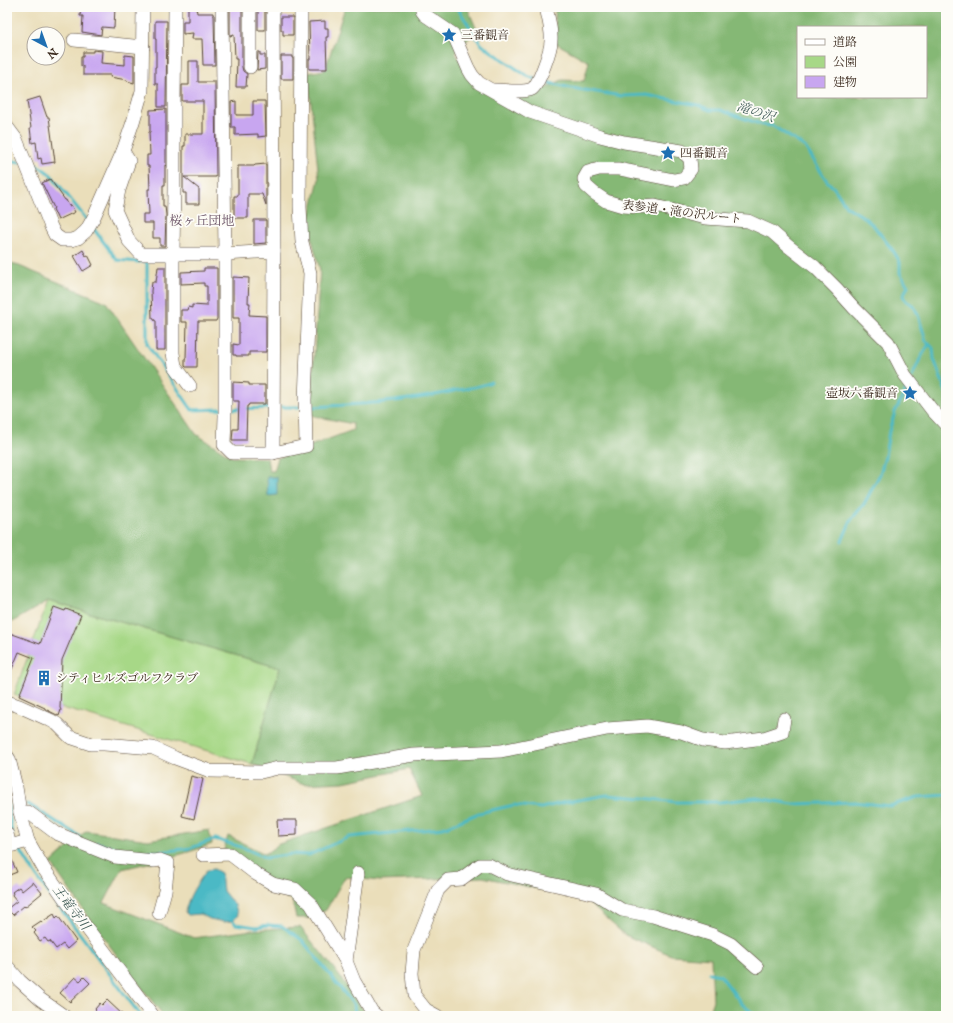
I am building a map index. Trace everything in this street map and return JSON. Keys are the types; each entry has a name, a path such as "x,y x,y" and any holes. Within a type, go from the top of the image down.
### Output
{"street":[{"path":"7,127 16,139 55,235 62,240 78,238 86,231 94,217 123,151 142,91 143,7"},
{"path":"175,7 173,353 175,366 190,386"},
{"path":"222,7 225,254 224,445 232,453 273,453 306,446 305,400 310,273 302,242 300,207 301,7"},
{"path":"250,7 250,67"},
{"path":"273,7 273,453"},
{"path":"422,7 422,11 425,15 453,34 472,75 479,83 491,90 526,91 532,89 538,80 551,42 551,32 546,7"},
{"path":"74,40 142,47"},
{"name":"表参道・滝の沢ルート","path":"491,90 530,112 600,136 624,142 682,151 690,159 691,169 684,178 674,180 619,168 599,169 588,172 584,179 586,186 606,201 623,206 655,206 705,218 748,220 772,232 815,267 888,342 905,375 932,410 946,425"},
{"path":"123,151 129,161 119,190 115,210 129,241 141,254 225,254 274,251"},
{"path":"7,702 50,720 57,724 70,737 91,744 153,748 210,771 261,772 278,768 337,768 414,755 502,751 607,729 647,726 681,732 703,740 725,743 764,738 782,732 784,719"},
{"path":"7,756 16,787 26,838 17,841 44,869 152,1016"},
{"path":"20,812 28,812 56,833 115,857 160,860 168,863 165,891 159,912"},
{"path":"203,855 230,854 256,874 273,884 295,889 311,904 346,961 354,981 372,1012 377,1016"},
{"path":"437,1016 426,1010 414,995 412,973 414,950 438,890 448,880 460,879 480,865 489,865 507,874 596,894 622,910 654,916 713,935 731,944 757,967"},
{"path":"346,961 358,873"},
{"path":"7,966 20,981 40,999 64,1016"}],"green space":[{"path":"345,7 467,7 477,30 455,53 485,93 533,95 562,80 584,81 589,62 556,43 555,7 946,7 946,1016 708,1016 713,1000 711,958 671,955 625,935 580,895 557,893 483,877 380,881 345,877 326,910 311,918 296,918 292,899 269,893 224,850 228,836 265,854 279,844 422,796 409,769 343,782 304,784 252,764 280,668 48,601 7,625 7,261 106,302 196,434 232,457 267,458 269,471 274,471 278,458 353,430 353,424 310,415 320,270 308,224 319,179 308,73 325,70"},
{"path":"48,601 280,668 252,764 14,695"},
{"path":"209,830 212,844 178,855 122,869 104,903 194,938 253,930 300,927 335,970 368,1016 164,1016 84,911 51,863 86,831 148,840"}],"water":[{"path":"267,477 277,477 277,495 268,496"},
{"path":"214,869 221,873 223,891 235,905 238,915 233,921 224,922 210,919 200,914 188,915 185,912 191,894 200,880 207,870"}],"building":[{"path":"81,7 115,7 114,28 102,27 101,35 82,32 83,16 80,16"},
{"path":"188,7 196,7 197,13 213,13 214,15 215,65 203,65 202,39 192,39 193,33 183,34 183,21 188,21"},
{"path":"230,7 242,7 242,67 243,71 247,74 246,87 236,87 237,59 235,59 234,35 230,36"},
{"path":"258,7 265,7 265,30 258,30"},
{"path":"281,17 293,17 293,35 283,35 283,30 281,30"},
{"path":"155,21 167,21 166,107 158,107 158,84 155,84"},
{"path":"325,21 325,28 328,28 328,37 326,37 327,69 309,69 309,22"},
{"path":"93,50 102,51 101,63 125,65 125,55 134,56 134,83 127,80 110,77 111,75 83,75 81,57 83,57 83,52 93,52"},
{"path":"258,52 260,52 260,55 265,55 265,69 257,70"},
{"path":"281,56 292,56 293,79 281,79"},
{"path":"189,61 198,61 198,82 215,82 216,177 184,177 199,189 199,204 186,204 186,193 183,193 183,146 185,146 185,134 203,134 203,101 182,101 182,85 189,85"},
{"path":"40,97 47,117 49,117 55,162 42,164 41,158 38,159 36,142 32,143 27,101"},
{"path":"236,101 236,115 253,115 253,101 265,101 266,136 258,137 258,134 235,135 235,127 231,127 231,102"},
{"path":"166,109 166,166 165,165 165,185 163,185 163,206 165,206 166,215 165,246 160,246 160,238 153,238 153,223 143,223 143,214 149,214 148,189 150,189 147,155 150,155 150,110"},
{"path":"266,164 266,205 262,194 248,194 248,218 234,218 234,196 238,196 238,166"},
{"path":"50,179 75,212 58,220 42,183"},
{"path":"254,220 266,220 266,243 254,244"},
{"path":"83,250 86,256 88,255 93,265 83,271 74,256"},
{"path":"158,267 165,267 165,350 156,350 156,321 152,318 152,282 156,282"},
{"path":"204,268 217,268 217,319 216,321 198,321 197,367 186,367 187,322 181,322 181,310 187,310 188,307 192,308 192,305 207,306 207,286 204,286 204,283 181,284 181,272 204,271"},
{"path":"233,277 249,278 249,315 266,316 266,352 249,352 249,356 233,355 233,344 239,345 239,318 233,318"},
{"path":"233,382 249,383 249,385 265,385 265,404 249,404 247,406 246,440 232,440 233,429 238,429 239,401 233,401"},
{"name":"シティヒルズゴルフクラブ","path":"54,607 65,611 66,609 81,615 62,660 61,710 59,716 19,696 34,658 19,652 7,681 7,632 40,644"},
{"path":"191,776 203,779 194,819 182,816"},
{"path":"277,820 297,820 297,835 278,836"},
{"path":"7,853 9,854 17,872 7,876"},
{"path":"33,882 42,893 13,915 7,909 17,901 12,895 12,892 19,887 22,891"},
{"path":"54,914 56,918 58,916 76,941 67,949 63,944 56,949 50,941 48,942 45,938 40,941 34,933 36,931 32,927"},
{"path":"75,977 80,981 84,977 90,983 70,1002 60,993"},
{"path":"107,1000 124,1016 90,1016 100,1003 102,1005"}],"waterway":[{"name":"滝の沢","path":"457,7 482,45 527,76 535,79"},
{"name":"滝の沢","path":"542,81 571,88 622,96 646,95 698,105 710,110 720,110 763,125 773,126 805,147 827,181 834,188 846,206 874,226 900,262 900,273 908,286 903,296 906,301 914,306 926,341 933,348 934,359 946,392"},
{"path":"7,160 20,162"},
{"path":"34,164 51,175 87,220"},
{"path":"93,228 117,260 139,262 147,261 147,344 192,410 221,409"},
{"path":"912,377 929,344"},
{"path":"312,407 404,400 474,387 491,382"},
{"path":"842,541 851,520 864,504 880,474 885,457 889,431 895,412 908,386"},
{"path":"282,407 299,407"},
{"path":"234,409 270,408"},
{"path":"97,843 131,852 160,852 191,848 215,839 244,848 266,858 292,854 309,855 349,837 443,828 479,813 514,805 541,808 607,795 676,802 720,802 757,798 793,804 854,802 890,806 918,797 946,795"},
{"name":"王竜寺川","path":"7,800 12,834"},
{"path":"28,804 79,836"},
{"name":"王竜寺川","path":"19,848 42,885 141,1016"},
{"path":"233,921 236,924 256,927 268,925 282,926 302,940 354,1005 355,1016"},
{"path":"709,973 720,975 742,1004 756,1016"}],"place":[{"name":"三番観音","path":"449,35"},
{"name":"四番観音","path":"668,153"},
{"name":"壺坂六番観音","path":"910,393"},
{"name":"シティヒルズゴルフクラブ","path":"44,678"}],"district":[{"name":"桜ヶ丘団地","path":"202,220"}]}
